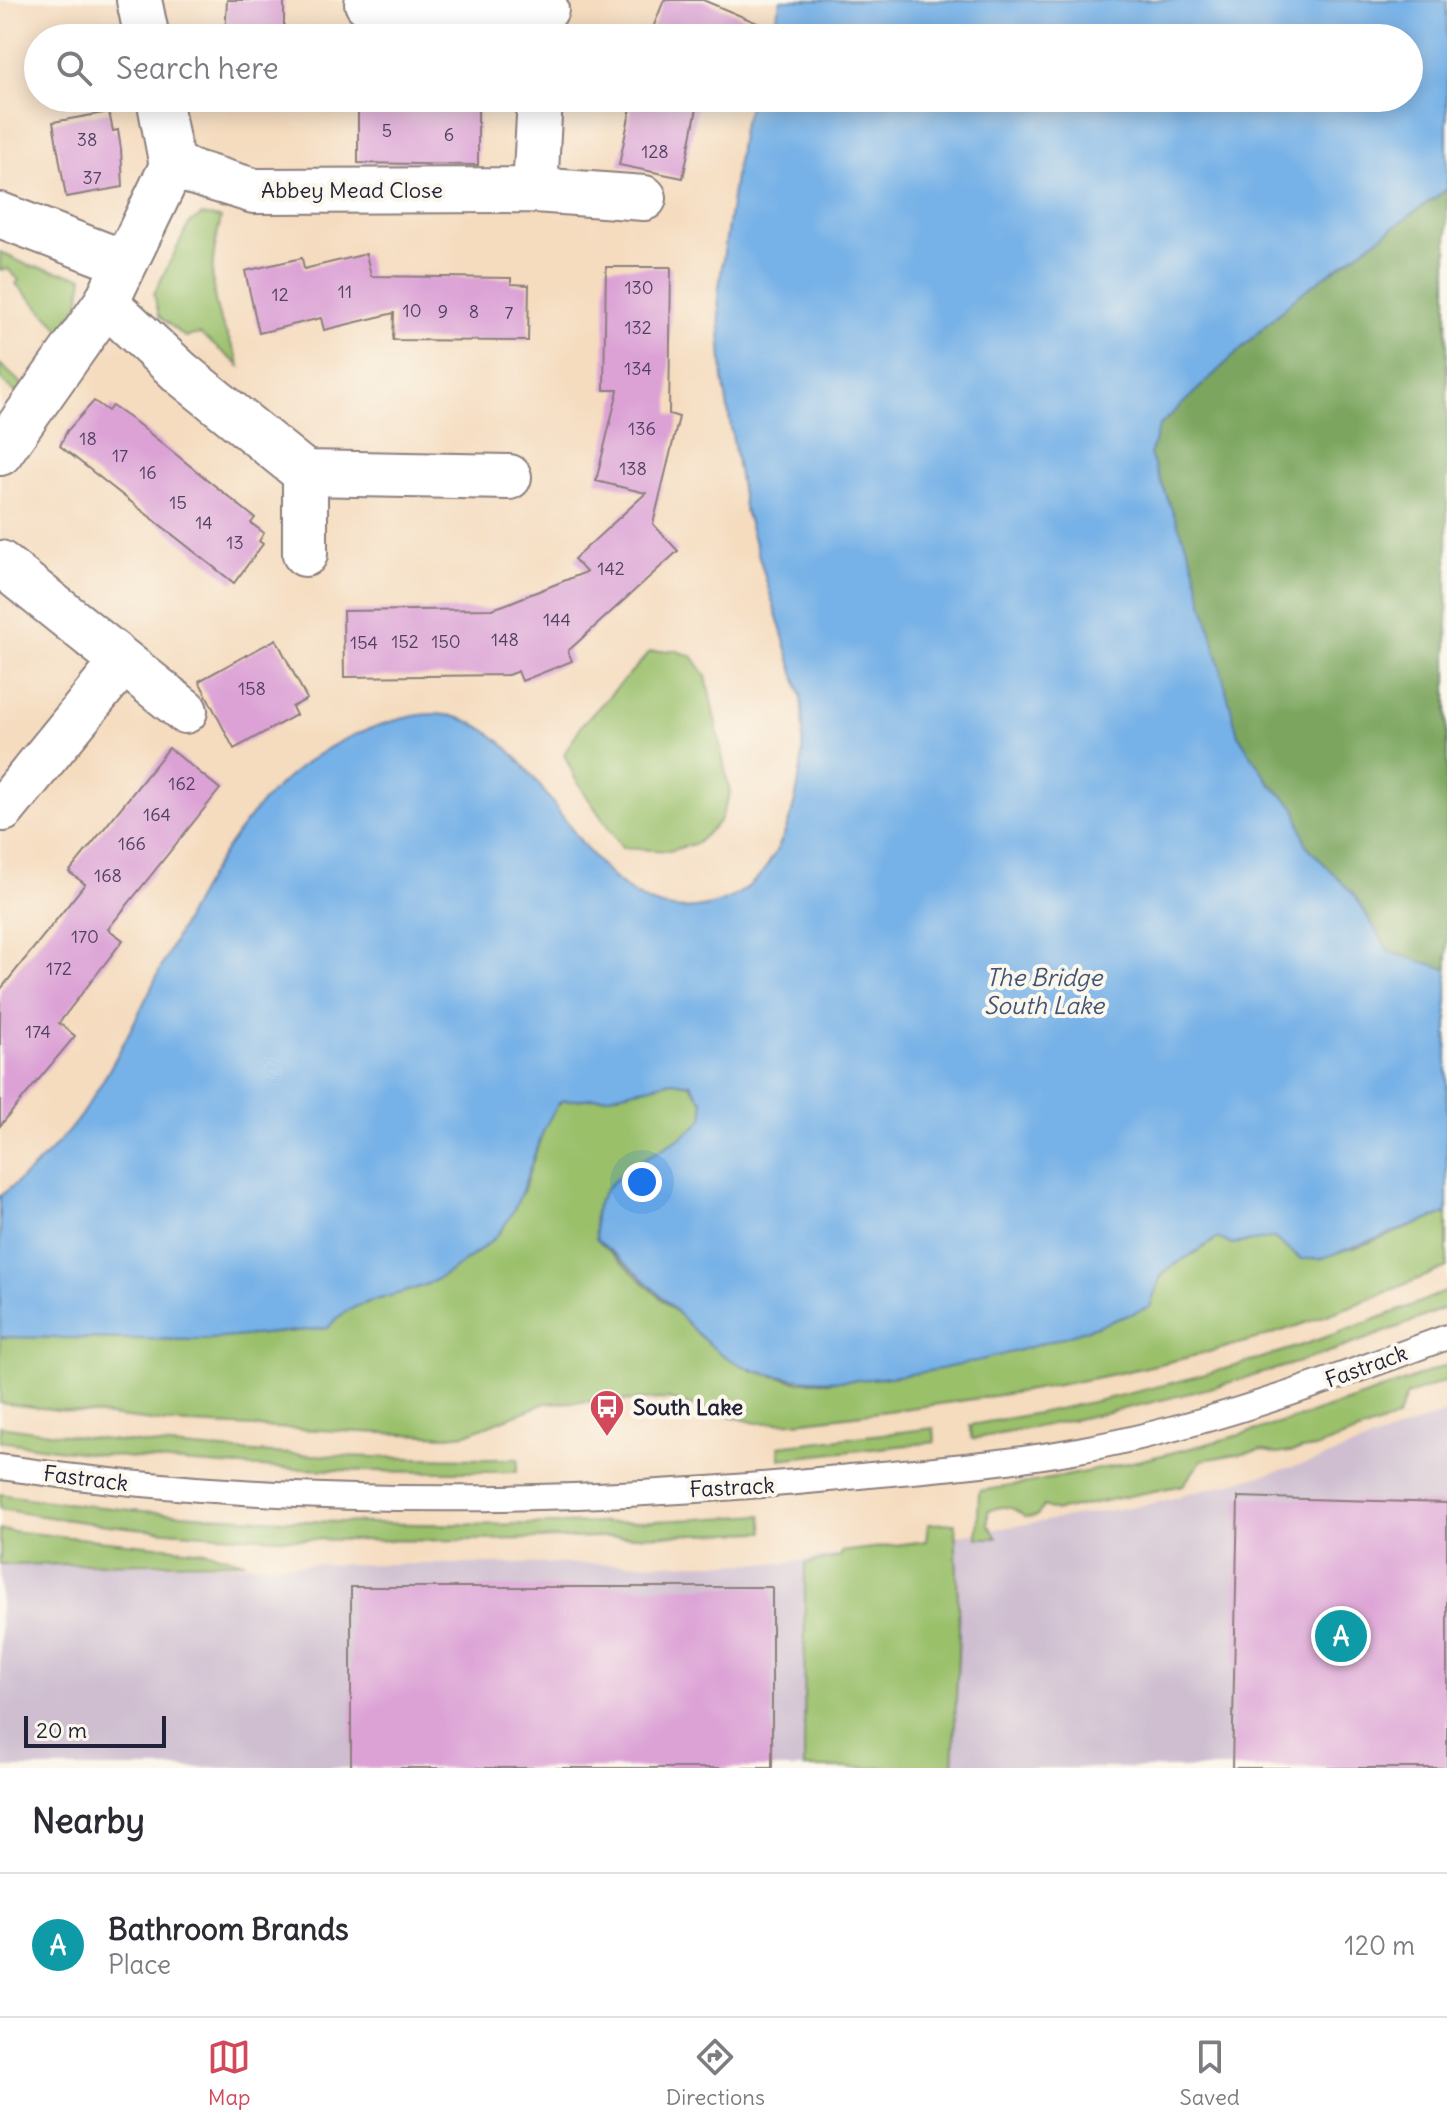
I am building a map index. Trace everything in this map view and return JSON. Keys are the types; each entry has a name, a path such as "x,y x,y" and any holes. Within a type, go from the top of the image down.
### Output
{"street":[{"path":"139,0 144,24"},
{"path":"367,3 545,16"},
{"path":"0,453 106,303 172,166 162,112"},
{"path":"535,190 539,112"},
{"name":"Abbey Mead Close","path":"172,166 254,191 535,190 644,198"},
{"path":"0,215 125,263"},
{"path":"106,303 181,373 305,473 509,477"},
{"path":"305,473 305,554"},
{"path":"0,563 185,711"},
{"path":"3,809 123,662"}],"lane":[{"name":"Fastrack","path":"0,1467 105,1482 320,1497 528,1499 768,1486 958,1468 1076,1451 1199,1421 1337,1378 1447,1337"}],"shaded area":[{"path":"1447,1412 1447,1768 0,1768 0,1565 786,1563 1155,1503 1319,1460"}],"green space":[{"path":"1447,189 1447,969 1439,969 1389,952 1354,895 1306,845 1295,807 1271,785 1238,735 1150,455 1159,426 1296,297"},
{"path":"202,215 221,218 214,253 213,288 220,320 240,366 200,334 185,337 159,316 154,294 189,224"},
{"path":"0,252 27,265 83,277 79,305 62,331 16,284 19,280 8,269 0,270"},
{"path":"0,364 24,386 16,393 0,379"},
{"path":"674,650 692,656 706,676 730,793 720,821 697,843 669,851 622,848 576,780 564,754 581,726 650,652"},
{"path":"672,1081 690,1084 703,1102 704,1117 671,1144 631,1167 614,1181 601,1197 595,1216 597,1240 724,1356 753,1371 800,1382 828,1382 948,1367 1155,1287 1175,1265 1217,1238 1232,1244 1274,1238 1300,1259 1355,1248 1447,1213 1447,1267 1289,1329 1150,1366 1033,1390 796,1422 756,1423 668,1399 546,1403 466,1434 447,1436 169,1423 0,1403 0,1337 201,1340 328,1328 341,1311 428,1284 523,1192 546,1120 561,1101 606,1097"},
{"path":"1447,1291 1447,1307 1273,1370 1154,1402 972,1439 970,1425 1092,1402 1213,1372 1331,1336"},
{"path":"1447,1365 1447,1380 1406,1396 1397,1418 1315,1448 1277,1454 1261,1450 1202,1460 1183,1485 1056,1511 1044,1506 1037,1516 1025,1517 1008,1507 994,1509 988,1511 988,1524 997,1538 977,1538 979,1491 1099,1469 1216,1442 1332,1407"},
{"path":"0,1426 193,1448 388,1458 518,1459 517,1472 323,1470 193,1463 0,1441"},
{"path":"934,1428 935,1442 780,1459 779,1446"},
{"path":"0,1494 153,1512 365,1523 592,1523 762,1515 764,1532 477,1540 285,1538 190,1533 0,1509"},
{"path":"955,1523 959,1631 953,1768 804,1768 805,1564 840,1557 841,1552 926,1541 928,1524"},
{"path":"0,1530 205,1551 245,1562 0,1565"}],"water":[{"name":"The Bridge South Lake","path":"781,0 1447,0 1447,189 1296,297 1159,426 1150,455 1192,559 1238,735 1271,785 1295,807 1306,845 1354,895 1389,952 1447,969 1447,1213 1320,1259 1301,1259 1274,1238 1232,1244 1217,1238 1162,1273 1150,1307 996,1356 935,1370 874,1379 817,1380 766,1373 715,1350 644,1280 597,1240 595,1216 601,1197 614,1181 631,1167 671,1144 704,1117 703,1102 691,1084 672,1081 606,1097 561,1101 543,1133 509,1219 492,1240 434,1280 348,1310 328,1328 201,1340 0,1337 0,1196 48,1153 89,1103 122,1046 212,870 249,818 293,773 347,738 414,716 459,718 497,739 530,773 590,853 623,886 661,906 707,906 730,898 755,880 774,855 798,789 803,742 801,696 744,507 723,379 718,294 742,128 747,112 1423,112 1423,24 774,24"}],"building":[{"path":"227,0 284,0 284,24 226,24"},
{"path":"664,0 703,0 760,24 655,24"},
{"path":"109,112 113,131 118,130 123,187 66,197 53,122"},
{"path":"358,112 478,112 478,165 358,163"},
{"path":"630,112 696,112 683,178 619,165"},
{"path":"366,254 371,276 511,278 511,284 529,285 528,341 393,340 394,313 324,330 321,318 259,333 245,271 302,258 304,269"},
{"path":"606,267 671,267 669,414 679,417 653,524 678,551 568,651 572,661 522,681 518,671 508,675 344,677 343,611 492,609 504,605 586,572 574,559 646,493 596,481 618,390 604,390"},
{"path":"94,401 108,411 112,406 138,424 255,518 251,523 264,533 259,541 263,544 234,583 60,446 67,431"},
{"path":"276,639 307,699 292,707 296,715 234,749 199,681"},
{"path":"169,748 220,789 108,929 123,940 59,1023 75,1036 0,1126 0,990 85,884 69,872"},
{"path":"1238,1497 1447,1503 1447,1768 1232,1768"},
{"path":"351,1587 772,1587 772,1768 351,1768"}],"place":[{"name":"South Lake","path":"607,1438"},
{"name":"Bathroom Brands","path":"1341,1636"}]}
